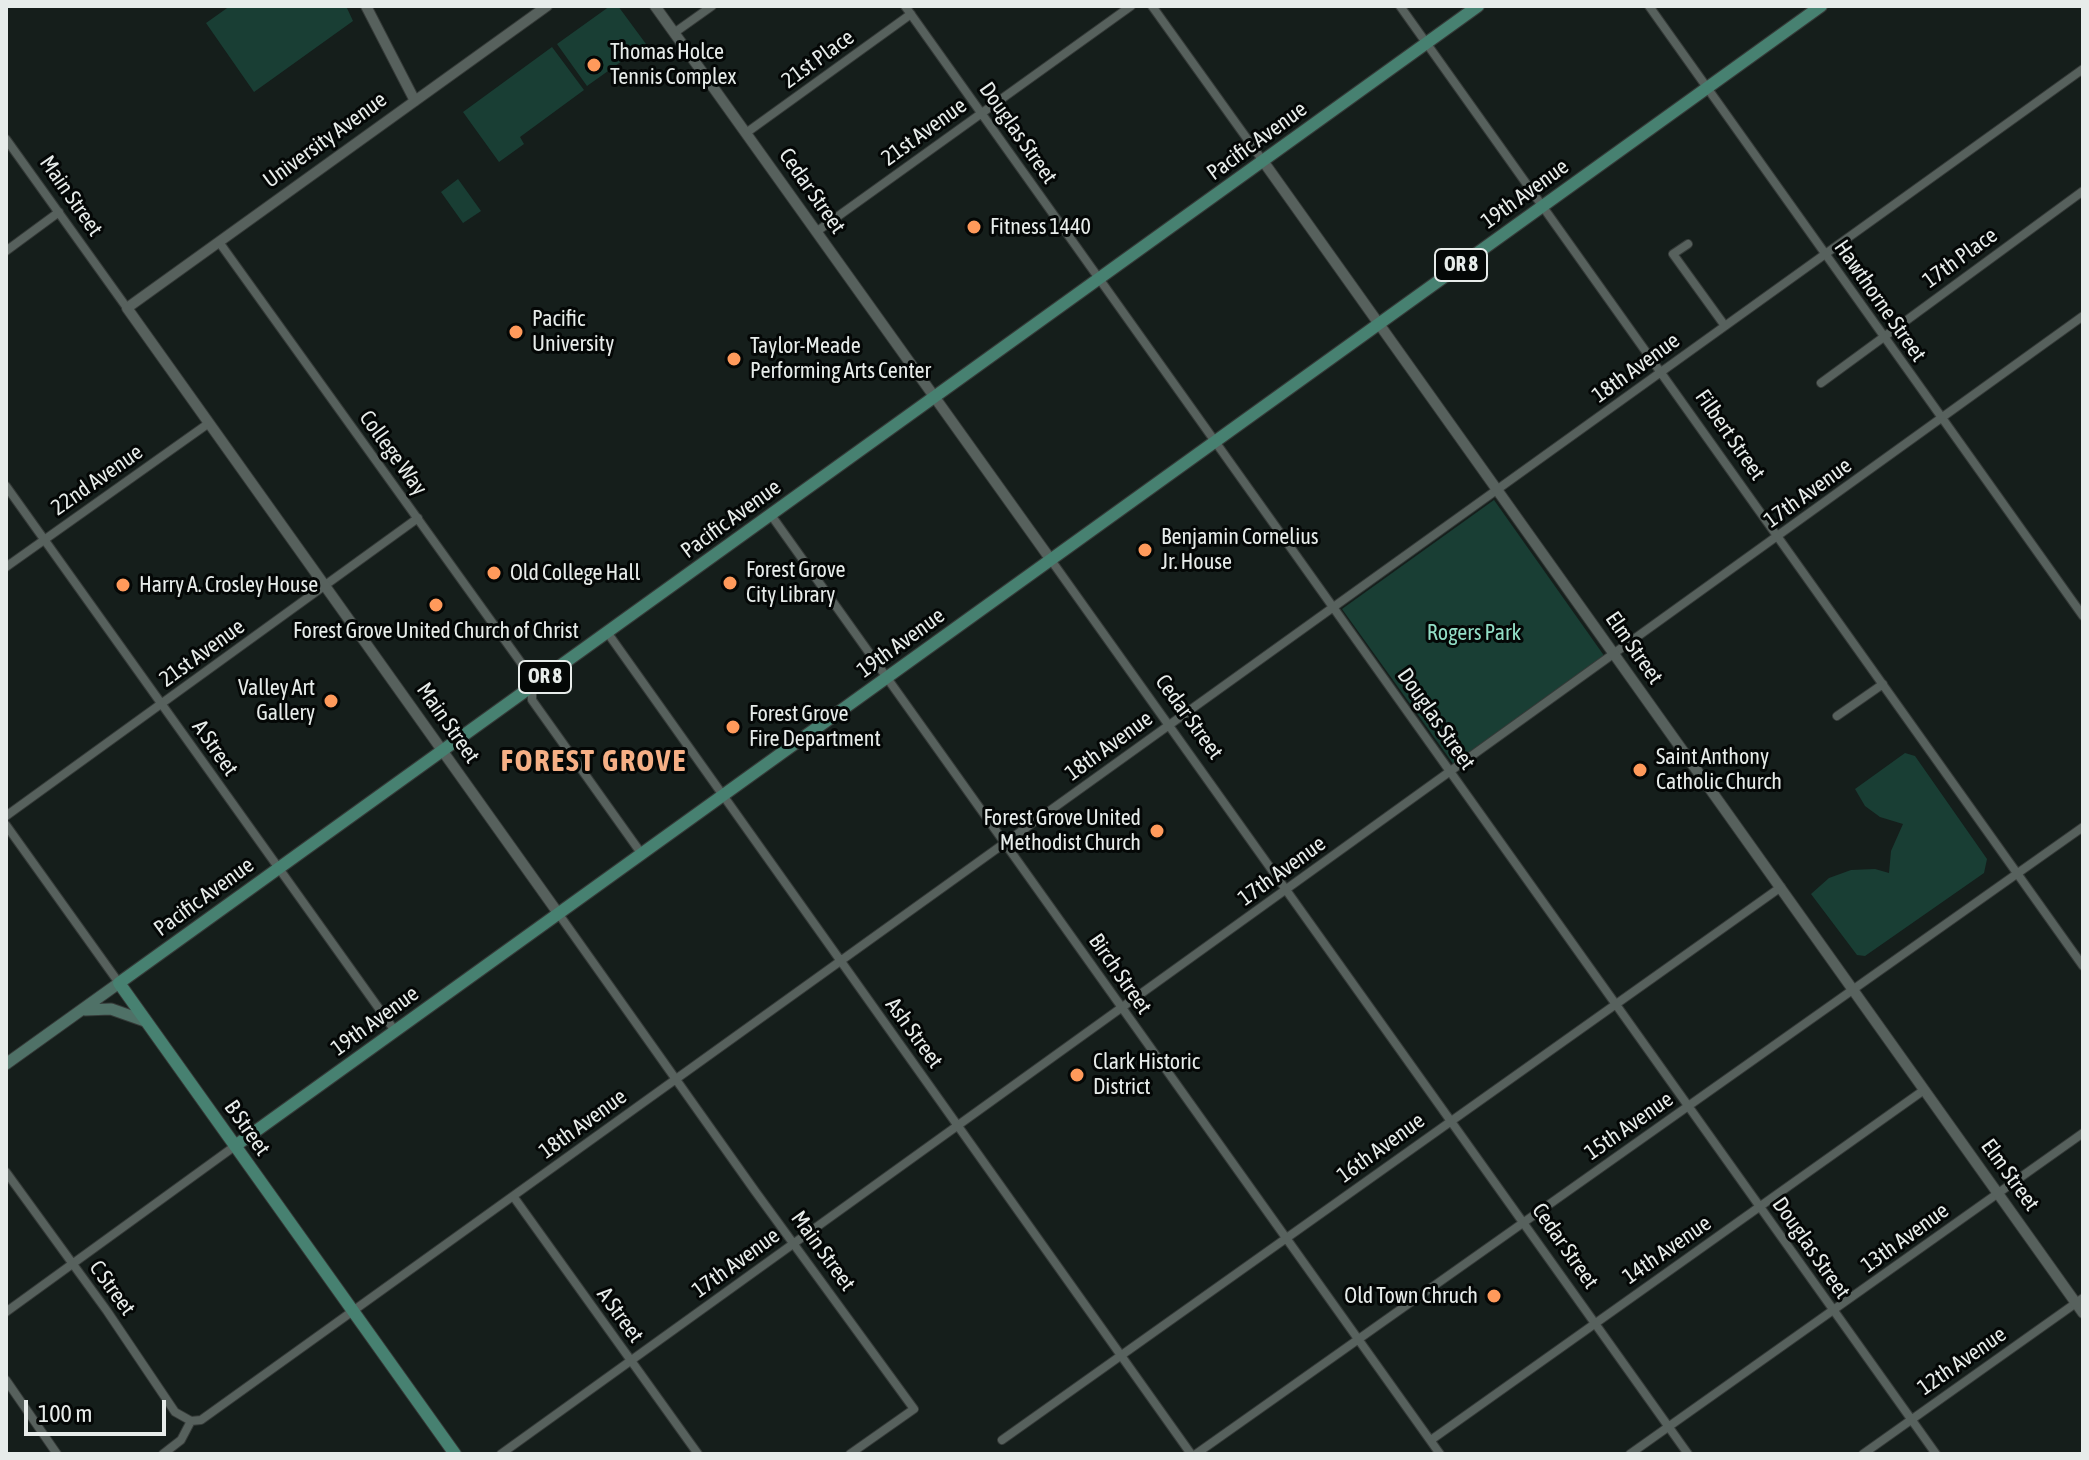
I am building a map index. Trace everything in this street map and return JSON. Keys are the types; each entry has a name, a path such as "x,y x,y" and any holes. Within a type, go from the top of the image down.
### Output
{"main road":[{"name":"Pacific Avenue","path":"6,1064 1478,6"},
{"name":"19th Avenue","path":"235,1146 1821,6"},
{"name":"B Street","path":"119,983 455,1454"},
{"path":"81,1011 111,1009 145,1021"}],"street":[{"path":"366,6 415,101"},
{"name":"University Avenue","path":"127,308 547,6"},
{"name":"Cedar Street","path":"655,6 1688,1454"},
{"path":"674,33 712,6"},
{"name":"21st Avenue","path":"816,232 1131,6"},
{"name":"Elm Street","path":"1152,6 1924,1090 2080,1300 2083,1313"},
{"name":"Filbert Street","path":"1400,6 2083,966"},
{"name":"Hawthorne Street","path":"1649,6 2083,616"},
{"name":"Douglas Street","path":"908,10 1936,1454"},
{"name":"21st Place","path":"746,133 908,10"},
{"name":"18th Avenue","path":"163,1454 181,1440 191,1421 201,1420 2083,69"},
{"name":"Main Street","path":"6,139 675,1079 914,1409 850,1454"},
{"name":"17th Place","path":"1821,383 2083,191"},
{"path":"6,251 59,212"},
{"name":"College Way","path":"219,242 532,678 532,700 641,853"},
{"path":"1688,244 1673,254 1725,326"},
{"name":"17th Avenue","path":"501,1454 2083,316"},
{"name":"22nd Avenue","path":"6,567 209,423"},
{"name":"A Street","path":"6,486 395,1031"},
{"name":"Birch Street","path":"771,515 1440,1454"},
{"name":"21st Avenue","path":"6,816 418,518"},
{"name":"Ash Street","path":"607,632 1121,1356 1194,1454"},
{"path":"1837,716 1883,684"},
{"name":"B Street","path":"6,825 119,983"},
{"name":"15th Avenue","path":"1194,1454 2083,827"},
{"name":"16th Avenue","path":"1002,1440 1781,887"},
{"name":"14th Avenue","path":"1431,1440 1924,1090"},
{"name":"13th Avenue","path":"1630,1454 2083,1133"},
{"name":"19th Avenue","path":"6,1312 235,1146"},
{"name":"C Street","path":"6,1172 175,1412 191,1421"},
{"name":"A Street","path":"513,1196 698,1454"},
{"name":"12th Avenue","path":"1863,1454 2080,1300"},
{"path":"6,1380 57,1454"}],"green space":[{"path":"230,6 346,6 353,21 254,92 206,23"},
{"name":"Thomas Holce Tennis Complex","path":"610,6 618,6 646,44 587,86 557,44"},
{"path":"552,47 584,90 520,137 524,144 499,162 463,112"},
{"path":"458,179 481,211 463,223 441,192"},
{"name":"Rogers Park","path":"1494,500 1605,657 1454,765 1342,609"},
{"path":"1905,753 1915,756 1987,859 1984,873 1865,956 1857,955 1811,894 1829,878 1851,870 1875,869 1889,873 1891,851 1903,824 1880,817 1865,806 1855,789"}],"place":[{"name":"Thomas Holce Tennis Complex","path":"594,65"},
{"name":"Fitness 1440","path":"974,227"},
{"name":"Pacific University","path":"516,332"},
{"name":"Taylor-Meade Performing Arts Center","path":"734,359"},
{"name":"Benjamin Cornelius Jr. House","path":"1145,550"},
{"name":"Old College Hall","path":"494,573"},
{"name":"Forest Grove City Library","path":"730,583"},
{"name":"Harry A. Crosley House","path":"123,585"},
{"name":"Forest Grove United Church of Christ","path":"436,605"},
{"name":"Valley Art Gallery","path":"331,701"},
{"name":"Forest Grove Fire Department","path":"733,727"},
{"name":"Saint Anthony Catholic Church","path":"1640,770"},
{"name":"Forest Grove United Methodist Church","path":"1157,831"},
{"name":"Clark Historic District","path":"1077,1075"},
{"name":"Old Town Chruch","path":"1494,1296"}],"district":[{"name":"FOREST GROVE","path":"594,762"}]}
